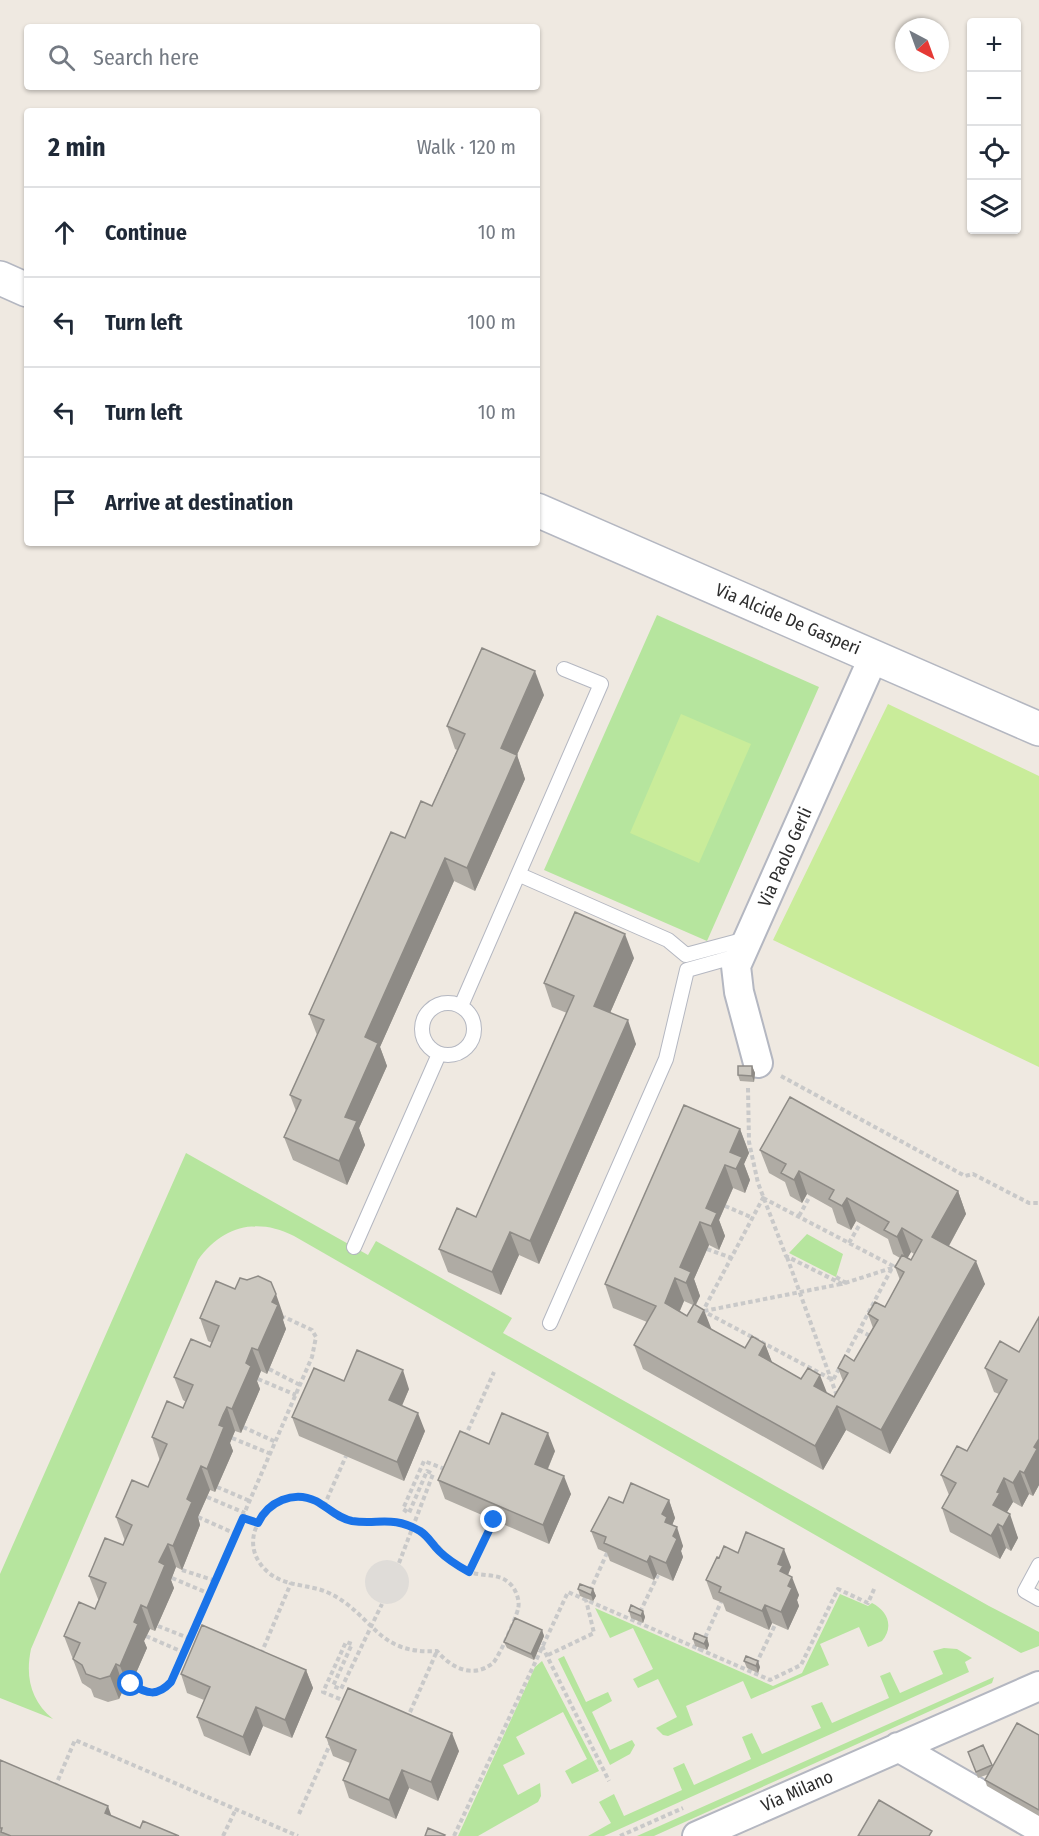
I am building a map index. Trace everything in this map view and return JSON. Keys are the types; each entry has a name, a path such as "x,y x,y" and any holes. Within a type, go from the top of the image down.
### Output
{"street":[{"path":"0,278 24,289"},
{"name":"Via Alcide De Gasperi","path":"540,511 1039,729"},
{"name":"Via Paolo Gerli","path":"758,1064 739,992 736,966 874,656"},
{"name":"Via Milano","path":"697,1836 1039,1686"},
{"path":"897,1747 1039,1828"}],"lane":[{"path":"461,1006 520,875 601,684 564,669"},
{"path":"520,875 668,940 686,955 687,970 666,1059 550,1323"},
{"path":"686,955 744,947"},
{"path":"687,970 744,947"},
{"path":"449,1002 461,1006 470,1014 474,1026 472,1039 464,1050 452,1055 439,1054 429,1047 422,1036 424,1018 437,1004 449,1002"},
{"path":"354,1248 439,1054"},
{"path":"1039,1566 1025,1591 1039,1599"}],"path":[{"path":"838,1400 833,1380 787,1253 764,1198 749,1143 748,1073 758,1064 965,1176 973,1174 1029,1203 1039,1203"},
{"path":"799,1216 810,1196"},
{"path":"764,1198 893,1266"},
{"path":"703,1311 764,1198"},
{"path":"725,1206 753,1218"},
{"path":"849,1243 860,1224"},
{"path":"707,1249 732,1258"},
{"path":"787,1253 844,1283"},
{"path":"693,1316 703,1311 844,1283 893,1266 912,1265"},
{"path":"833,1380 893,1266"},
{"path":"836,1277 844,1283"},
{"path":"703,1311 833,1380"},
{"path":"131,1684 152,1694 162,1691 171,1682 312,1357 316,1337 312,1330 284,1317"},
{"path":"859,1330 876,1340"},
{"path":"760,1352 764,1343"},
{"path":"269,1369 300,1385"},
{"path":"463,1442 494,1372"},
{"path":"258,1379 296,1395"},
{"path":"243,1427 276,1442"},
{"path":"232,1438 271,1454"},
{"path":"324,1506 346,1456"},
{"path":"399,1563 433,1474 427,1471 409,1513 403,1509 424,1461 450,1471 454,1461"},
{"path":"217,1487 250,1501"},
{"path":"207,1497 258,1523"},
{"path":"289,1498 314,1500 350,1521 383,1520 411,1527 427,1536 446,1557 469,1572 503,1578 512,1586 517,1596 518,1607 494,1662 470,1671 457,1669 446,1662 437,1651 412,1651 400,1647 369,1626 351,1607 329,1593 291,1583 269,1573 261,1564 254,1541 258,1523 268,1509 289,1498"},
{"path":"198,1517 236,1534"},
{"path":"469,1572 494,1520"},
{"path":"548,1655 594,1634 585,1599 607,1553"},
{"path":"182,1570 216,1581"},
{"path":"635,1622 658,1575"},
{"path":"172,1578 210,1594"},
{"path":"256,1664 291,1583"},
{"path":"454,1836 568,1592 770,1680 801,1665 838,1589 868,1603 875,1587"},
{"path":"699,1651 721,1602"},
{"path":"344,1713 348,1703 323,1692 346,1642 352,1644 333,1686 340,1689 369,1626 382,1604"},
{"path":"752,1672 775,1624"},
{"path":"158,1626 191,1639"},
{"path":"507,1632 516,1636"},
{"path":"146,1636 185,1653"},
{"path":"534,1643 543,1646 548,1655 609,1781"},
{"path":"404,1728 437,1651"},
{"path":"299,1814 335,1733"},
{"path":"54,1791 75,1740 298,1836"},
{"path":"223,1836 236,1809"}],"green space":[{"path":"657,615 819,687 707,941 544,870"},
{"path":"888,704 1039,776 1039,1067 773,940"},
{"path":"681,714 751,744 699,863 630,833"},
{"path":"186,1153 368,1255 376,1241 512,1318 503,1333 1039,1632 1039,1646 1021,1653 294,1236 280,1230 254,1226 229,1232 207,1248 198,1260 31,1649 29,1669 32,1688 39,1704 53,1719 0,1698 0,1574"},
{"path":"807,1234 843,1254 836,1277 789,1253"},
{"path":"840,1594 868,1606 872,1603 882,1610 888,1620 888,1630 882,1641 868,1647 859,1627 820,1644 829,1665 751,1699 743,1681 686,1706 693,1725 668,1736 663,1735 656,1728 677,1717 658,1679 638,1688 633,1679 653,1669 633,1628 610,1638 595,1608 773,1686 802,1673"},
{"path":"944,1648 957,1649 972,1658 965,1662 969,1672 604,1836 588,1836 611,1823 599,1802 614,1794 624,1816 682,1790 673,1768 684,1763 694,1785 751,1759 742,1737 752,1733 762,1754 821,1728 811,1706 822,1702 832,1723 889,1698 880,1676 890,1672 900,1693 943,1674 933,1651"},
{"path":"564,1656 586,1702 608,1692 612,1701 592,1712 610,1750 632,1740 635,1745 630,1754 610,1765 558,1659"},
{"path":"542,1661 599,1771 572,1784 565,1771 587,1759 563,1712 516,1737 525,1754 503,1765 518,1795 540,1783 541,1796 538,1802 478,1836 458,1836 535,1667"},
{"path":"994,1677 992,1683 654,1836 637,1836"}],"shaded area":[{"path":"387,1560 396,1561 403,1566 408,1573 408,1591 403,1598 396,1603 387,1604 378,1603 371,1598 366,1591 365,1582 366,1573 371,1566 378,1561"}],"building":[{"path":"482,648 535,671 501,748 517,755 467,868 445,858 365,1037 378,1043 345,1117 357,1121 339,1161 284,1137 301,1100 290,1095 324,1020 309,1014 391,832 405,838 421,801 432,806 465,734 447,726"},
{"path":"575,912 625,934 594,1006 628,1020 530,1241 510,1232 492,1272 439,1249 457,1208 476,1217 574,996 544,983"},
{"path":"738,1066 752,1066 752,1076 738,1075"},
{"path":"790,1097 958,1191 932,1237 976,1261 881,1430 837,1406 815,1446 634,1345 656,1306 605,1284 684,1105 740,1129 730,1152 742,1157 736,1169 725,1165 706,1208 717,1213 711,1226 700,1222 680,1267 691,1272 686,1283 675,1278 665,1303 687,1316 694,1304 704,1310 698,1322 745,1348 752,1336 765,1344 759,1355 801,1379 808,1368 820,1375 814,1386 834,1397 848,1373 838,1368 845,1355 854,1361 878,1320 868,1314 875,1302 885,1307 904,1272 895,1267 902,1255 911,1260 922,1240 902,1228 897,1237 884,1230 889,1222 847,1198 842,1206 829,1199 834,1190 799,1171 794,1180 781,1173 786,1164 760,1150"},
{"path":"258,1276 271,1282 276,1294 272,1302 278,1305 258,1350 252,1348 246,1363 251,1366 232,1409 227,1407 223,1415 219,1425 224,1427 207,1469 201,1466 187,1499 192,1502 173,1546 168,1544 159,1562 165,1565 147,1608 141,1605 134,1622 138,1624 120,1666 116,1664 110,1676 100,1679 86,1674 82,1665 73,1659 80,1643 64,1636 79,1602 95,1609 106,1583 89,1576 105,1538 123,1545 132,1525 116,1517 132,1480 148,1487 167,1444 152,1437 167,1401 183,1408 193,1385 174,1377 191,1339 210,1347 219,1326 200,1318 216,1281 235,1289 240,1278 247,1280"},
{"path":"1039,1317 1039,1439 1034,1447 1037,1449 1024,1473 1020,1471 1013,1483 1004,1478 997,1492 1000,1493 993,1505 1010,1514 1003,1527 998,1524 991,1536 942,1508 956,1483 941,1475 957,1446 967,1451 1007,1380 985,1368 1000,1341 1019,1352"},
{"path":"357,1350 403,1370 389,1400 418,1413 397,1462 292,1417 314,1368 344,1381"},
{"path":"502,1413 548,1433 535,1464 564,1476 543,1525 438,1480 460,1431 489,1444"},
{"path":"631,1483 669,1500 662,1514 667,1517 665,1522 677,1527 673,1536 677,1539 666,1563 650,1556 647,1562 604,1543 606,1537 591,1531 609,1497 623,1503"},
{"path":"746,1532 784,1549 778,1564 783,1566 780,1571 792,1577 788,1586 792,1588 781,1612 765,1605 762,1611 719,1592 721,1587 706,1580 724,1546 738,1553"},
{"path":"580,1584 593,1589 591,1595 578,1589"},
{"path":"631,1605 643,1611 641,1616 629,1611"},
{"path":"515,1618 542,1630 531,1654 504,1642"},
{"path":"202,1625 306,1670 285,1720 256,1707 243,1737 197,1717 210,1687 181,1674"},
{"path":"695,1633 707,1638 704,1644 693,1639"},
{"path":"746,1656 758,1661 756,1666 744,1661"},
{"path":"348,1688 452,1733 431,1782 402,1770 389,1800 343,1780 356,1750 326,1737"},
{"path":"1017,1723 1039,1735 1039,1810 985,1780"},
{"path":"983,1745 992,1765 976,1772 968,1752"},
{"path":"0,1760 108,1806 105,1813 140,1828 143,1821 179,1836 11,1836 1,1832"},
{"path":"879,1800 932,1831 929,1836 858,1836"},
{"path":"428,1828 445,1835 425,1836"}],"route":[{"path":"131,1684 143,1692 152,1694 162,1691 171,1682 243,1518 258,1523 268,1509 278,1501 302,1497 314,1500 340,1518 350,1521 383,1520 405,1525 427,1536 446,1557 469,1572 494,1520"}]}
